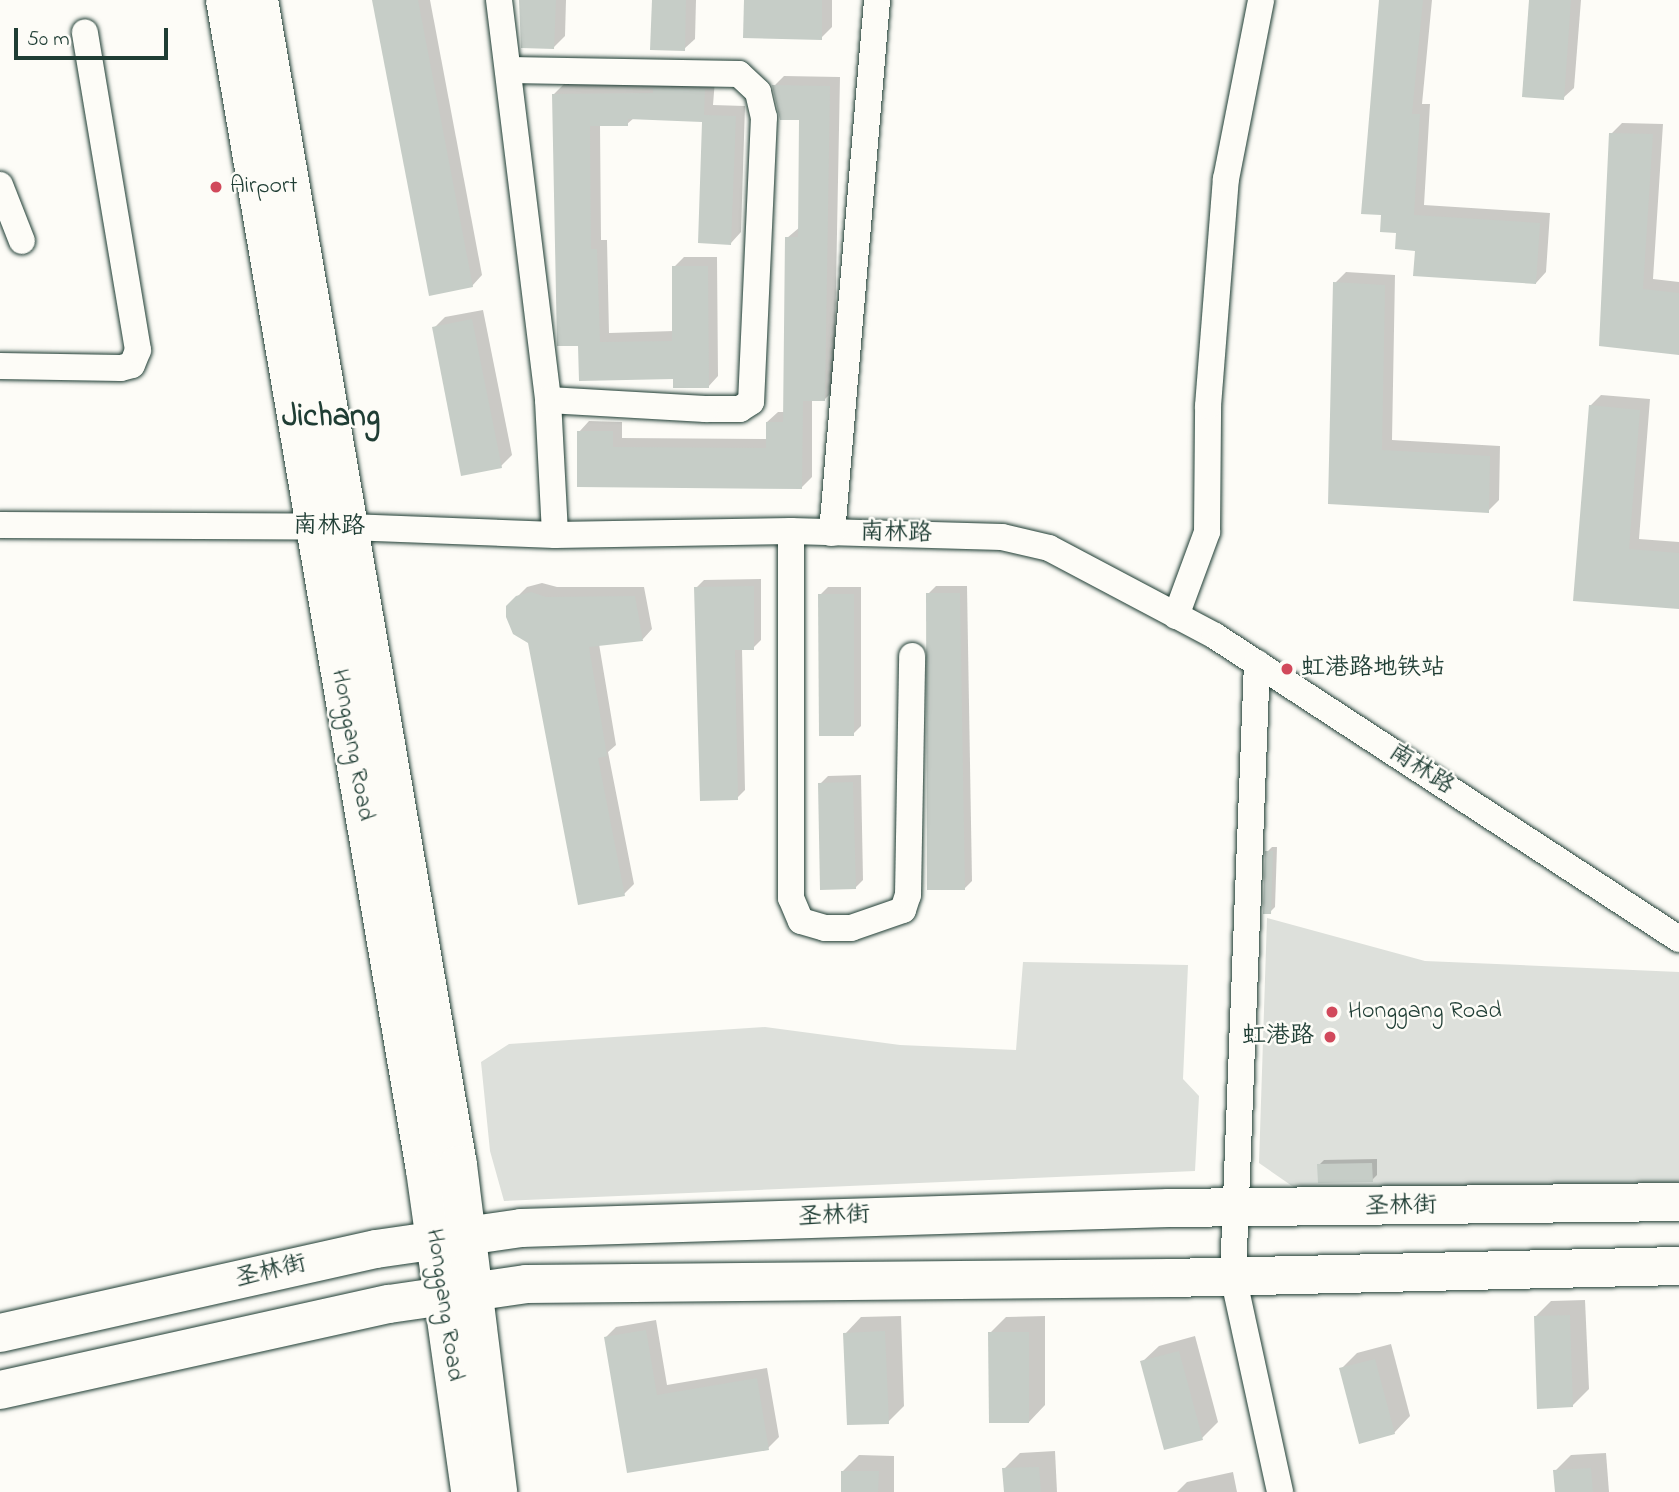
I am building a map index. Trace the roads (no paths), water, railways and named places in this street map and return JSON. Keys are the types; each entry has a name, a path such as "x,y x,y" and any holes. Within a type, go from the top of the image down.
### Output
{"highway":[{"name":"Honggang Road","path":"225,0 332,527"},
{"name":"Honggang Road","path":"259,0 332,527 451,1238 458,1294 470,1492"},
{"name":"圣林街","path":"0,1333 376,1249 521,1227 1169,1208 1233,1210 1679,1202"},
{"path":"0,1390 389,1304 526,1284 1233,1276 1679,1266"},
{"name":"Honggang Road","path":"458,1294 498,1492"}],"street":[{"path":"499,0 510,70 548,400 555,535"},
{"path":"832,533 877,0"},
{"path":"1177,616 1207,532 1208,406 1226,179 1261,0"},
{"path":"0,366 121,368 132,365 138,350 85,32"},
{"path":"510,70 739,74 758,92 764,117 751,402 740,409 705,409 548,400"},
{"path":"0,185 22,241"},
{"name":"南林路","path":"0,525 332,527 555,535 791,531 1013,540 1049,548 1177,616 1257,663 1679,939"},
{"path":"791,531 791,898 801,921 825,928 852,928 903,910 908,895 912,656"},
{"path":"1257,663 1233,1210 1233,1276 1280,1492"}],"place":[{"name":"Airport","path":"216,187"},
{"name":"虹港路地铁站","path":"1287,669"},
{"name":"Honggang Road","path":"1332,1012"},
{"name":"虹港路","path":"1330,1037"}],"district":[{"name":"Jichang","path":"331,418"}]}
